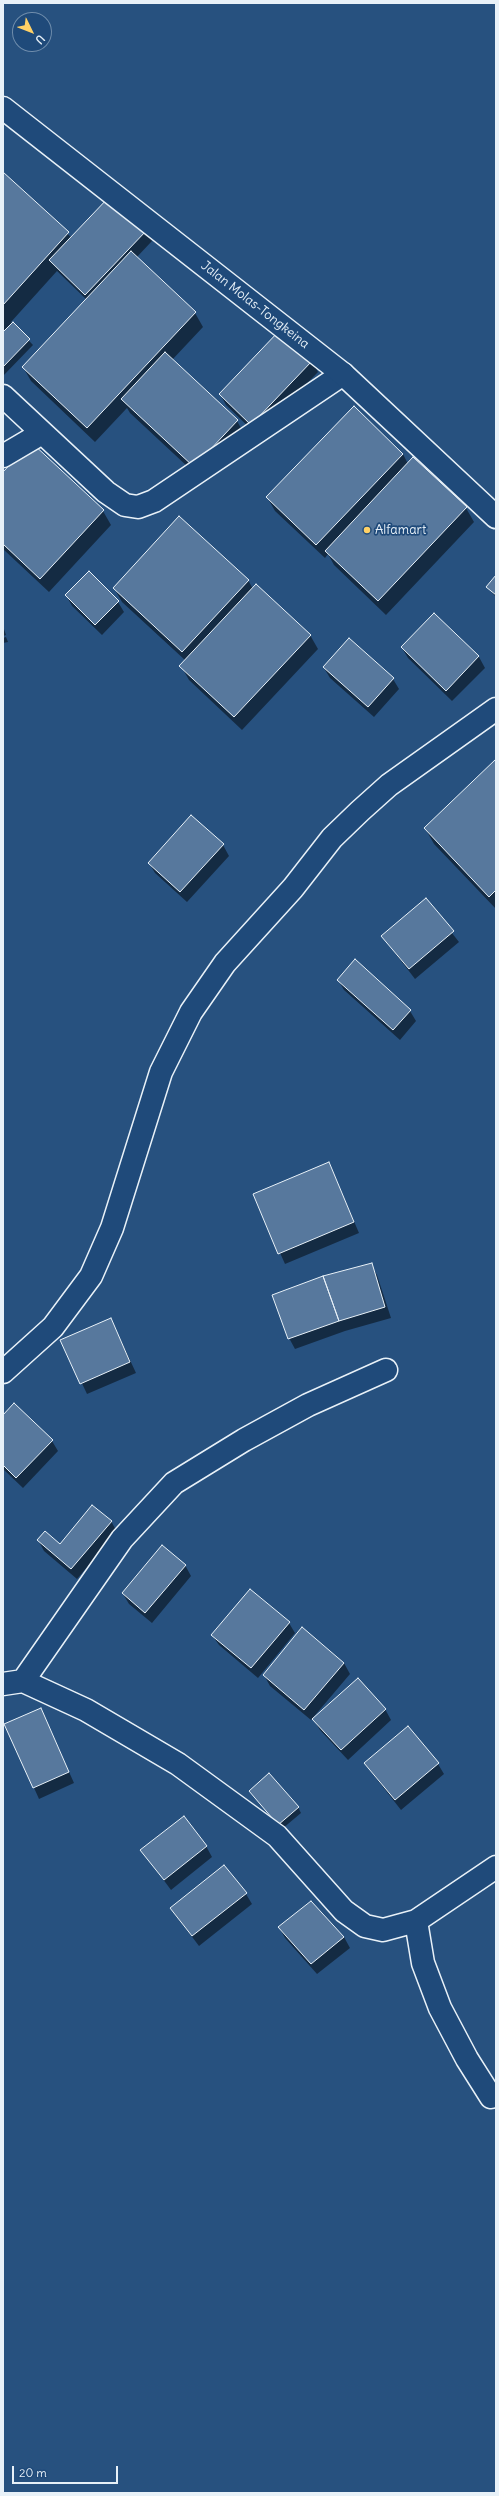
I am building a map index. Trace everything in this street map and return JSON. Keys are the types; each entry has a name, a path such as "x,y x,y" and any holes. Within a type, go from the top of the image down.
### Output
{"street":[{"name":"Jalan Molas-Tongkeina","path":"3,108 343,374 496,517"},
{"path":"3,396 106,492 125,505 138,507 154,502 343,374"},
{"path":"3,456 42,433"},
{"path":"3,1372 52,1327 90,1276 112,1228 161,1072 192,1012 225,962 293,888 332,838 360,811 389,785 496,709"},
{"path":"386,1370 308,1405 244,1440 174,1483 122,1539 13,1682 86,1710 178,1764 276,1836 344,1911 365,1926 383,1930 416,1921 496,1867"},
{"path":"416,1921 423,1963 440,2008 467,2059 490,2097"}],"building":[{"path":"3,172 69,232 3,305"},
{"path":"110,196 147,230 85,295 49,260"},
{"path":"131,251 196,312 87,428 22,367"},
{"path":"13,322 30,339 3,367 3,332"},
{"path":"280,330 312,361 251,425 219,394"},
{"path":"165,352 238,420 194,467 121,399"},
{"path":"354,406 403,454 316,545 266,497"},
{"path":"31,442 104,510 40,579 3,544 3,472"},
{"path":"413,457 467,507 378,601 325,551"},
{"path":"179,516 249,580 182,652 113,588"},
{"path":"89,571 119,601 95,625 65,595"},
{"path":"496,575 496,595 486,587"},
{"path":"256,584 311,635 234,717 179,666"},
{"path":"434,613 479,656 446,691 401,647"},
{"path":"349,638 394,678 368,707 323,667"},
{"path":"496,759 496,890 489,897 424,828"},
{"path":"191,815 224,844 180,892 148,863"},
{"path":"426,898 454,931 409,969 381,936"},
{"path":"355,959 411,1010 393,1030 337,980"},
{"path":"329,1162 354,1222 278,1254 253,1194"},
{"path":"372,1263 385,1307 339,1321 323,1276"},
{"path":"323,1276 339,1321 288,1339 272,1295"},
{"path":"111,1318 130,1362 80,1384 60,1340"},
{"path":"14,1403 53,1440 16,1478 3,1465 3,1415"},
{"path":"92,1505 112,1521 71,1569 37,1540 45,1531 60,1544"},
{"path":"162,1545 186,1565 145,1613 122,1593"},
{"path":"250,1589 290,1622 251,1668 211,1635"},
{"path":"302,1627 344,1663 304,1710 263,1675"},
{"path":"358,1678 386,1709 341,1750 312,1719"},
{"path":"41,1708 69,1772 33,1788 4,1724"},
{"path":"408,1726 439,1763 395,1800 364,1763"},
{"path":"269,1773 299,1807 278,1825 249,1791"},
{"path":"184,1816 207,1846 164,1880 140,1850"},
{"path":"224,1865 247,1893 192,1936 170,1908"},
{"path":"311,1901 344,1937 311,1964 278,1927"}],"place":[{"name":"Alfamart","path":"367,530"}]}
